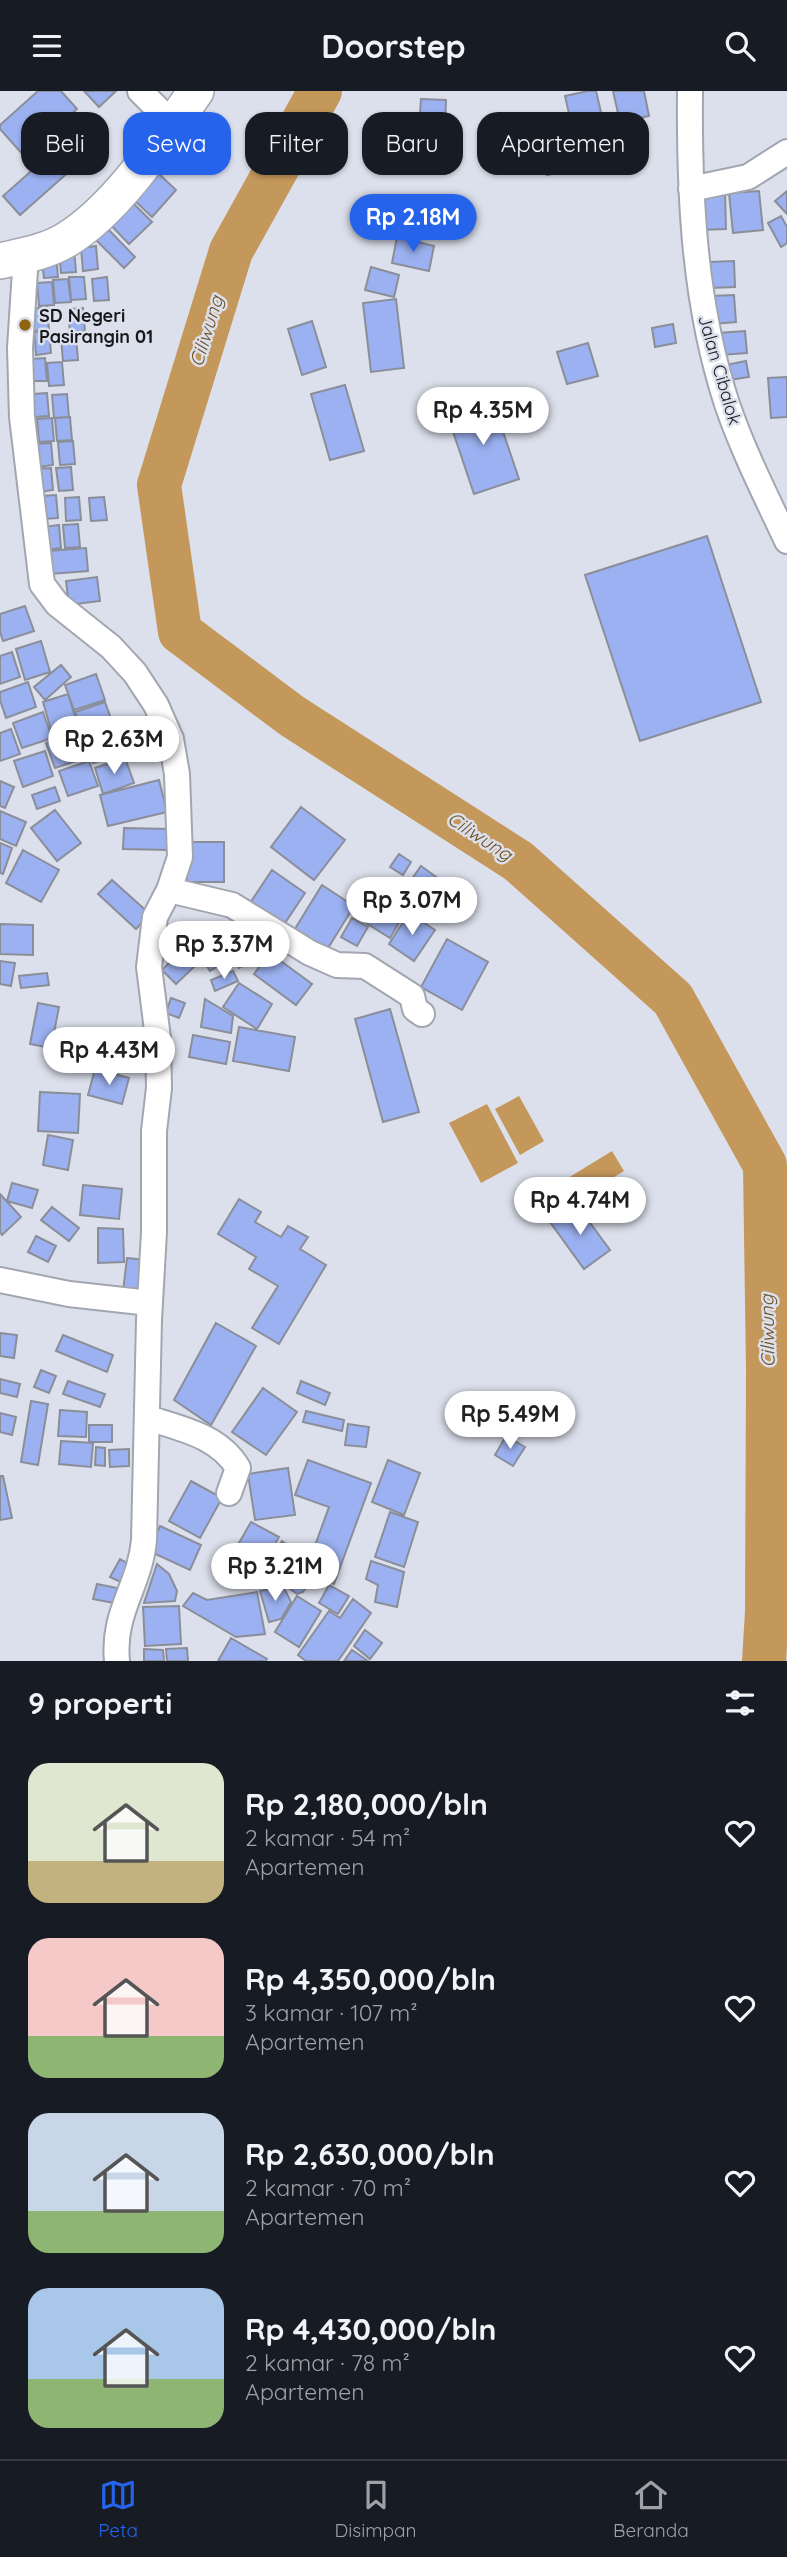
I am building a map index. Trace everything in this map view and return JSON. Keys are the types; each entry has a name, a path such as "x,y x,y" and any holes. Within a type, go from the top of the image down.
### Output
{"main road":[{"path":"181,112 195,91"},
{"path":"13,258 68,239 109,203 134,175"}],"street":[{"path":"140,91 161,112"},
{"name":"Jalan Cibalok","path":"690,91 691,189 702,306 716,367 739,437 787,541"},
{"path":"691,189 748,177 787,152"},
{"path":"13,258 21,317 22,417 41,584 57,604 111,647 135,673 156,705 171,739 177,774 180,857 169,890 155,917 149,967 158,1038 159,1088 154,1131 154,1220 143,1549 137,1576 118,1620 117,1661"},
{"path":"169,890 232,905 310,953 337,965 365,966 412,996 415,1010 422,1014"},
{"path":"0,1280 69,1294 150,1303"},
{"path":"148,1418 204,1437 230,1455 238,1468 229,1493"}],"shaded area":[{"path":"519,1096 544,1141 520,1155 495,1109"},
{"path":"487,1104 518,1163 481,1183 449,1123"},
{"path":"612,1151 624,1171 562,1209 550,1189"}],"building":[{"path":"38,91 61,91 77,109 74,112 21,112 21,153 0,129 0,125"},
{"path":"84,91 116,91 99,107"},
{"path":"596,91 601,112 569,112 565,96"},
{"path":"613,91 644,91 648,112 618,112"},
{"path":"421,99 446,100 446,112 420,112"},
{"path":"27,175 65,175 20,215 3,196"},
{"path":"152,175 160,175 176,190 152,217 131,197"},
{"path":"759,191 763,230 733,233 729,193"},
{"path":"787,191 787,214 775,201"},
{"path":"725,192 726,229 701,230 700,193"},
{"path":"130,200 152,222 129,244 107,221"},
{"path":"397,208 438,213 435,234 394,230"},
{"path":"781,216 787,227 787,243 781,247 768,223"},
{"path":"105,226 135,257 124,268 94,238"},
{"path":"397,237 434,246 429,271 392,263"},
{"path":"96,246 98,269 83,271 81,248"},
{"path":"74,249 76,272 61,273 59,251"},
{"path":"56,254 58,277 44,278 41,255"},
{"path":"734,261 735,287 710,288 709,262"},
{"path":"371,267 399,275 394,297 365,290"},
{"path":"69,277 84,277 86,299 71,300"},
{"path":"107,277 109,300 94,301 92,279"},
{"path":"68,279 71,302 55,303 53,280"},
{"path":"52,282 54,305 39,306 37,283"},
{"path":"734,295 736,322 713,324 711,296"},
{"path":"396,299 404,368 371,372 363,303"},
{"path":"47,307 49,330 34,331 32,309"},
{"path":"83,308 85,331 70,332 68,309"},
{"path":"312,321 326,367 302,375 288,329"},
{"path":"673,324 676,343 655,347 652,328"},
{"path":"49,330 51,353 36,355 34,332"},
{"path":"745,331 747,353 720,355 718,333"},
{"path":"76,337 78,360 63,361 61,338"},
{"path":"588,343 598,376 567,384 557,352"},
{"path":"45,358 47,381 32,381 30,359"},
{"path":"746,361 749,377 729,380 726,365"},
{"path":"62,362 64,385 49,386 47,363"},
{"path":"787,377 787,417 771,418 768,378"},
{"path":"345,385 364,451 330,460 311,394"},
{"path":"47,393 49,416 34,417 32,394"},
{"path":"67,394 69,417 54,418 52,395"},
{"path":"492,399 519,479 474,494 447,414"},
{"path":"70,417 72,440 57,441 55,418"},
{"path":"52,418 54,441 39,442 37,419"},
{"path":"73,441 75,464 60,465 58,442"},
{"path":"51,443 53,465 38,467 36,444"},
{"path":"71,467 73,490 59,491 56,468"},
{"path":"51,468 53,490 38,492 36,469"},
{"path":"56,495 58,518 43,519 41,496"},
{"path":"79,497 81,520 66,521 65,498"},
{"path":"104,497 107,520 91,521 89,498"},
{"path":"78,524 80,547 65,548 63,525"},
{"path":"59,525 61,548 46,550 44,527"},
{"path":"707,536 761,702 640,741 585,575"},
{"path":"86,548 88,571 50,574 48,551"},
{"path":"97,577 100,601 69,605 66,581"},
{"path":"25,606 34,631 3,641 0,614"},
{"path":"41,641 50,672 25,680 16,649"},
{"path":"12,652 20,677 0,684 0,656"},
{"path":"61,665 71,677 45,700 34,687"},
{"path":"96,674 105,700 74,710 65,685"},
{"path":"28,682 36,707 6,718 0,692"},
{"path":"68,694 78,726 52,733 43,702"},
{"path":"105,702 114,727 84,737 75,712"},
{"path":"43,712 52,738 22,748 13,723"},
{"path":"115,728 124,753 93,763 84,738"},
{"path":"11,729 20,754 0,761 0,733"},
{"path":"76,733 85,758 55,768 46,743"},
{"path":"45,751 53,776 23,787 14,761"},
{"path":"125,758 134,783 103,794 95,768"},
{"path":"89,761 98,786 68,796 59,771"},
{"path":"159,780 167,812 108,826 100,795"},
{"path":"0,781 14,787 5,808 0,806"},
{"path":"55,787 60,801 37,809 32,795"},
{"path":"301,807 345,840 314,880 271,847"},
{"path":"55,810 81,843 57,861 31,828"},
{"path":"0,811 26,822 16,846 0,839"},
{"path":"124,828 170,829 170,850 123,849"},
{"path":"187,842 224,842 224,882 187,882"},
{"path":"0,843 12,848 3,874 0,873"},
{"path":"23,850 59,870 41,902 6,883"},
{"path":"399,854 411,862 403,875 390,867"},
{"path":"421,866 454,890 435,917 402,893"},
{"path":"272,870 305,893 281,929 248,906"},
{"path":"377,879 412,900 390,938 355,916"},
{"path":"112,880 150,914 136,929 98,894"},
{"path":"322,885 354,906 325,953 293,932"},
{"path":"409,913 435,930 414,961 389,944"},
{"path":"352,918 368,927 357,946 341,937"},
{"path":"0,924 33,925 33,955 0,954"},
{"path":"204,924 227,960 210,971 187,935"},
{"path":"241,934 256,959 239,968 225,942"},
{"path":"447,939 488,962 462,1010 421,987"},
{"path":"181,951 195,966 176,984 162,970"},
{"path":"270,953 312,984 296,1005 254,974"},
{"path":"0,961 15,963 11,986 0,984"},
{"path":"233,971 238,981 215,991 211,980"},
{"path":"47,973 49,985 21,988 19,976"},
{"path":"239,983 272,1004 257,1029 223,1007"},
{"path":"171,998 185,1003 179,1018 166,1013"},
{"path":"205,999 233,1016 231,1033 201,1027"},
{"path":"38,1003 59,1007 51,1048 30,1044"},
{"path":"390,1009 419,1112 383,1122 355,1019"},
{"path":"239,1027 295,1037 289,1071 233,1061"},
{"path":"86,1033 128,1039 125,1057 83,1052"},
{"path":"193,1035 230,1042 226,1064 189,1057"},
{"path":"95,1069 129,1078 122,1104 88,1095"},
{"path":"40,1092 80,1094 78,1133 38,1131"},
{"path":"48,1135 73,1140 68,1170 43,1165"},
{"path":"12,1183 38,1190 32,1208 7,1201"},
{"path":"83,1185 122,1189 119,1219 80,1215"},
{"path":"0,1194 21,1217 2,1235 0,1232"},
{"path":"239,1199 261,1212 255,1222 281,1237 288,1226 308,1237 300,1249 326,1265 279,1344 252,1328 278,1286 249,1269 256,1257 218,1234"},
{"path":"577,1205 610,1250 584,1269 550,1222"},
{"path":"52,1207 79,1228 69,1241 41,1220"},
{"path":"98,1228 123,1229 124,1262 98,1263"},
{"path":"36,1236 56,1246 48,1262 28,1252"},
{"path":"127,1258 145,1260 142,1293 123,1291"},
{"path":"216,1323 256,1346 211,1425 174,1400"},
{"path":"0,1333 17,1335 14,1358 0,1356"},
{"path":"63,1335 113,1355 107,1372 56,1351"},
{"path":"41,1370 56,1376 49,1393 34,1387"},
{"path":"0,1379 20,1384 17,1397 0,1393"},
{"path":"68,1381 105,1394 100,1407 63,1394"},
{"path":"301,1381 330,1393 325,1405 297,1393"},
{"path":"263,1388 297,1412 266,1455 232,1432"},
{"path":"31,1401 48,1404 38,1465 21,1462"},
{"path":"60,1410 87,1412 86,1437 58,1436"},
{"path":"306,1411 344,1420 342,1431 303,1422"},
{"path":"0,1413 16,1417 12,1435 0,1432"},
{"path":"348,1424 369,1427 366,1447 345,1445"},
{"path":"89,1425 112,1425 112,1442 89,1442"},
{"path":"506,1436 525,1447 513,1466 495,1455"},
{"path":"61,1441 93,1443 91,1467 59,1464"},
{"path":"96,1447 105,1448 105,1466 95,1465"},
{"path":"129,1449 129,1466 110,1467 109,1450"},
{"path":"308,1460 371,1483 334,1584 305,1573 329,1507 295,1495"},
{"path":"388,1460 420,1473 404,1515 372,1502"},
{"path":"288,1468 295,1515 255,1520 248,1474"},
{"path":"0,1476 3,1476 12,1518 0,1520"},
{"path":"191,1481 222,1498 200,1538 169,1521"},
{"path":"390,1512 418,1522 404,1567 375,1557"},
{"path":"251,1522 279,1537 259,1573 231,1557"},
{"path":"160,1526 201,1545 190,1570 149,1551"},
{"path":"282,1541 308,1560 302,1574 311,1581 303,1592 297,1594 268,1573 276,1563 281,1567 284,1565 272,1555"},
{"path":"120,1559 134,1567 125,1584 110,1577"},
{"path":"371,1561 404,1572 397,1607 375,1602 378,1585 366,1579"},
{"path":"157,1564 169,1574 177,1591 175,1601 144,1603"},
{"path":"97,1584 117,1588 114,1603 93,1599"},
{"path":"329,1585 349,1596 338,1614 319,1603"},
{"path":"283,1586 291,1602 281,1619 269,1622 260,1591"},
{"path":"257,1592 265,1634 236,1637 183,1606 193,1593 207,1600"},
{"path":"297,1596 321,1611 299,1647 275,1632"},
{"path":"353,1599 371,1613 338,1661 306,1661 298,1655 329,1611 340,1618"},
{"path":"179,1606 181,1644 145,1646 143,1607"},
{"path":"365,1630 382,1643 370,1659 354,1646"},
{"path":"231,1638 267,1659 266,1661 218,1661"},
{"path":"187,1648 188,1661 167,1661 166,1649"},
{"path":"144,1649 163,1650 164,1661 144,1661"},
{"path":"352,1650 368,1661 344,1661"}],"waterway":[{"name":"Ciliwung","path":"320,91 231,251 159,485 180,632 292,716 518,861 673,999 765,1165 768,1371 767,1612 764,1661"}],"place":[{"name":"SD Negeri Pasirangin 01","path":"25,325"}]}
